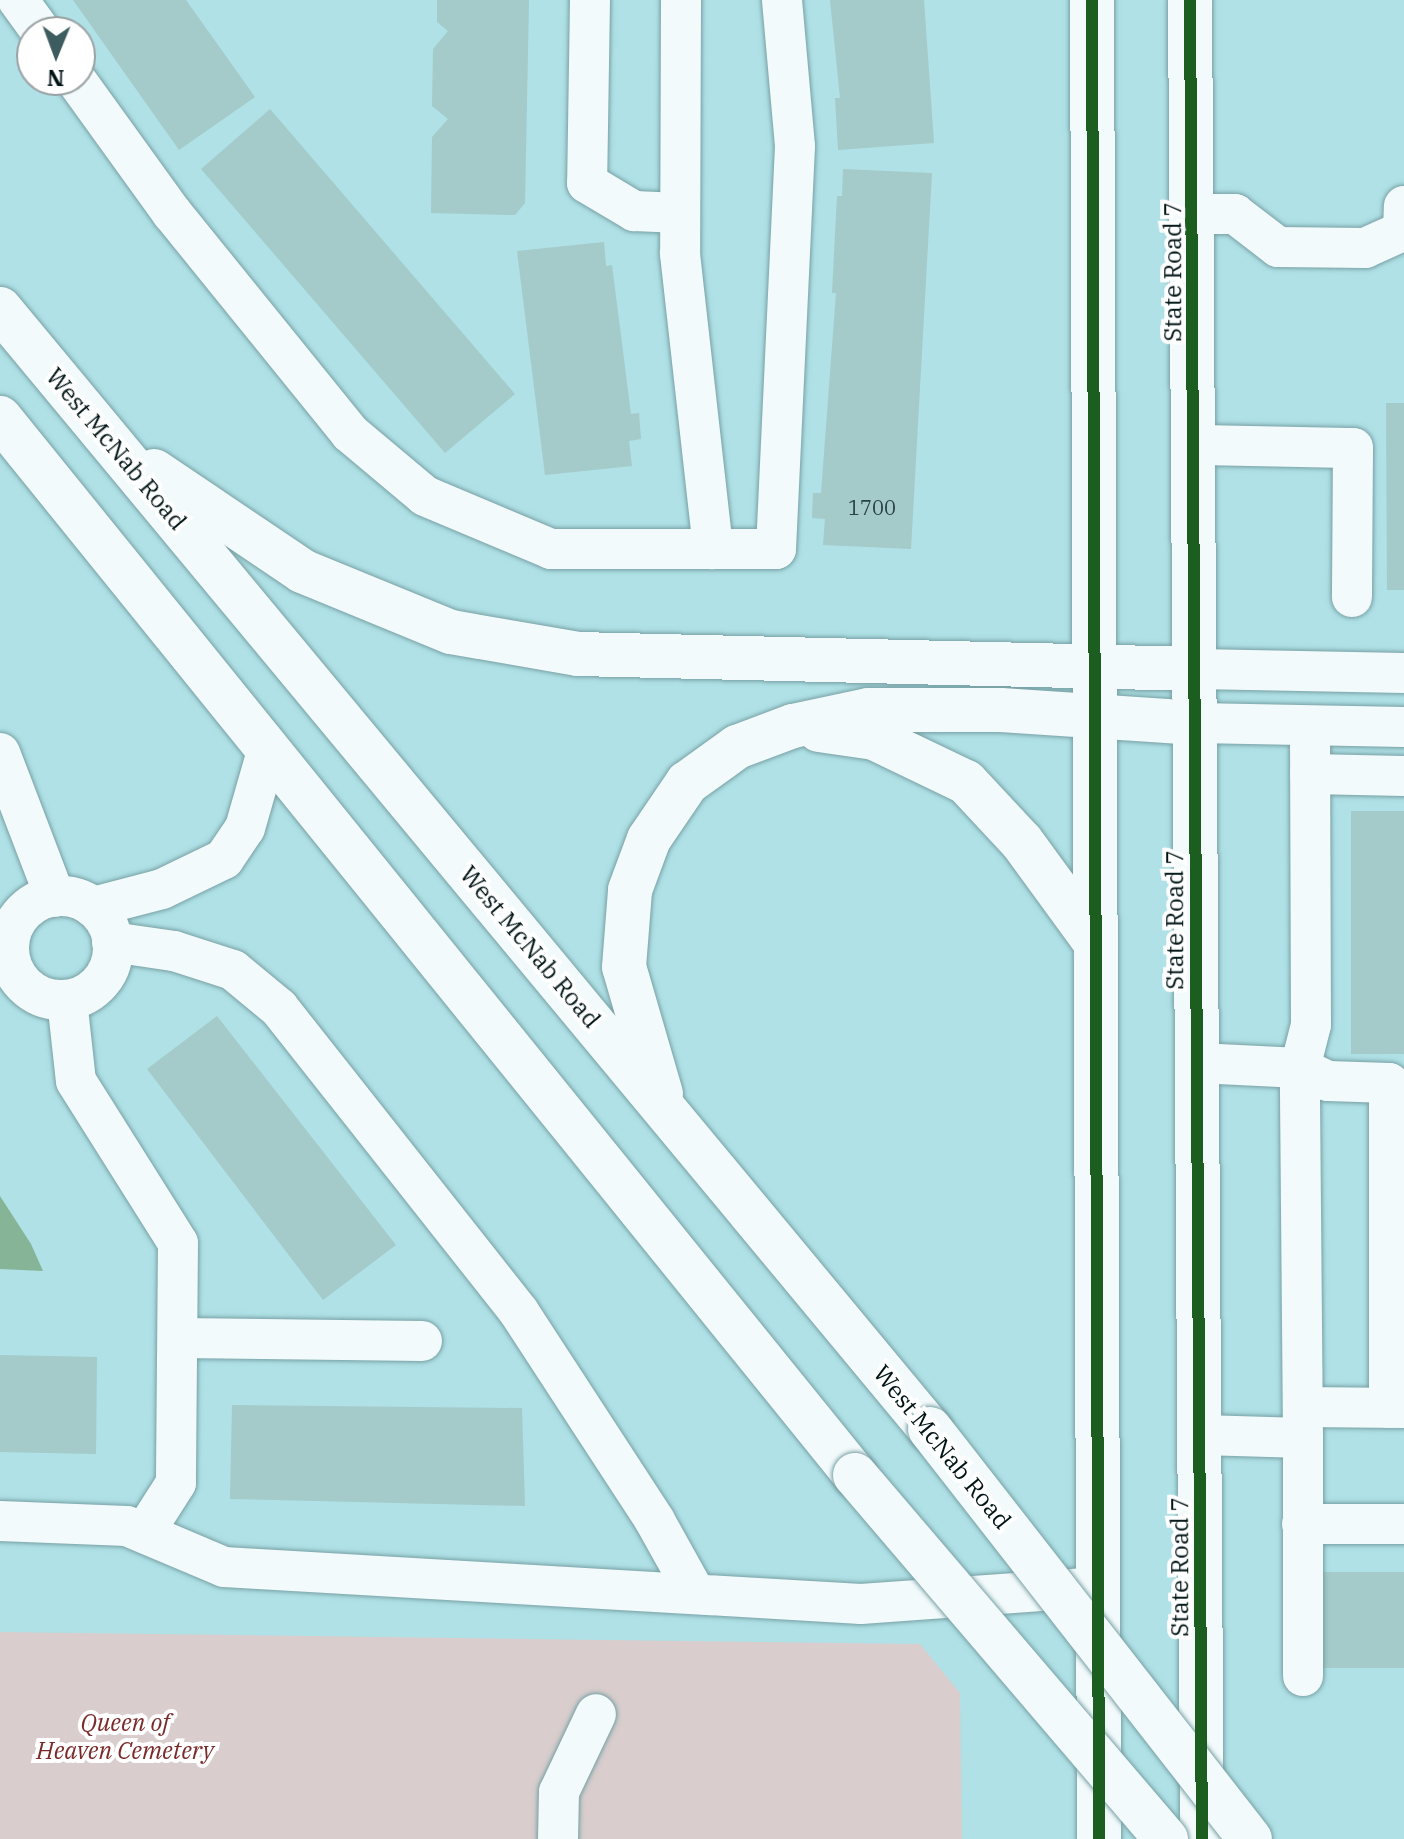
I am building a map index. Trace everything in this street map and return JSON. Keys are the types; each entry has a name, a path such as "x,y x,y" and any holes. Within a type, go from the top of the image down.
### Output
{"main road":[{"path":"1092,0 1099,1839"},
{"name":"State Road 7","path":"1190,0 1196,445 1202,1839"},
{"name":"West McNab Road","path":"0,309 930,1429 1250,1839"},
{"path":"0,418 855,1475 1166,1839"},
{"path":"112,443 302,571 451,632 578,654 1197,669"},
{"path":"666,1112 624,967 630,890 649,839 687,783 737,747 793,726 868,710 1095,716 1197,723"},
{"path":"793,726 874,738 966,782 1022,842 1095,942"}],"street":[{"path":"590,0 587,183 634,211 680,213"},
{"path":"681,0 680,254 713,549"},
{"path":"88,96 172,213 350,433 425,496 551,549 776,549 795,146 782,0"},
{"path":"1194,214 1235,214 1278,247 1365,248 1403,231 1404,206"},
{"path":"1196,445 1353,448 1352,597"},
{"path":"1197,669 1404,673"},
{"path":"1197,723 1404,727"},
{"path":"1303,1676 1300,1068 1311,1025 1310,727"},
{"path":"93,907 109,929 112,942 107,974 96,986 67,1000 42,996 21,982 12,967 5,919 55,897 93,907 162,889 224,859 245,828 268,748"},
{"path":"0,755 55,897"},
{"path":"1310,774 1404,776"},
{"path":"112,942 174,951 233,970 279,1008 519,1312 655,1521 694,1591"},
{"path":"67,1000 76,1081 178,1243 176,1483 144,1533"},
{"path":"1198,1063 1300,1068 1328,1081 1389,1083 1396,1408 1202,1435"},
{"path":"178,1338 422,1341"},
{"path":"0,1521 127,1526 224,1567 694,1591 861,1604 1098,1586"},
{"path":"1302,1524 1404,1524"},
{"path":"558,1839 559,1792 596,1714"}],"green space":[{"name":"Queen of Heaven Cemetery","path":"0,1632 920,1644 960,1693 962,1839 0,1839"}],"shaded area":[{"path":"0,1196 31,1244 43,1271 0,1269"}],"building":[{"path":"73,0 186,0 255,97 179,150 96,33 96,16 84,16"},
{"path":"437,0 529,0 525,203 515,215 431,213 432,137 448,119 432,106 433,49 448,31 437,22"},
{"path":"830,0 924,0 934,143 838,150 835,98 840,98"},
{"path":"270,109 515,394 445,453 201,169"},
{"path":"843,169 932,173 911,549 823,545 825,519 812,518 813,493 821,493 836,293 832,293 837,196 842,196"},
{"path":"604,242 606,266 612,265 631,414 639,413 641,439 629,441 632,466 545,475 517,251"},
{"path":"1386,403 1404,403 1404,590 1387,590"},
{"path":"1351,811 1404,811 1404,1054 1351,1054"},
{"path":"217,1016 396,1245 323,1300 147,1069"},
{"path":"0,1355 97,1357 96,1454 0,1452"},
{"path":"232,1405 522,1408 525,1506 230,1499"},
{"path":"1322,1572 1404,1572 1404,1668 1322,1668"}],"cycle path":[{"path":"1092,0 1099,1839"},
{"path":"1190,0 1202,1839"}]}
